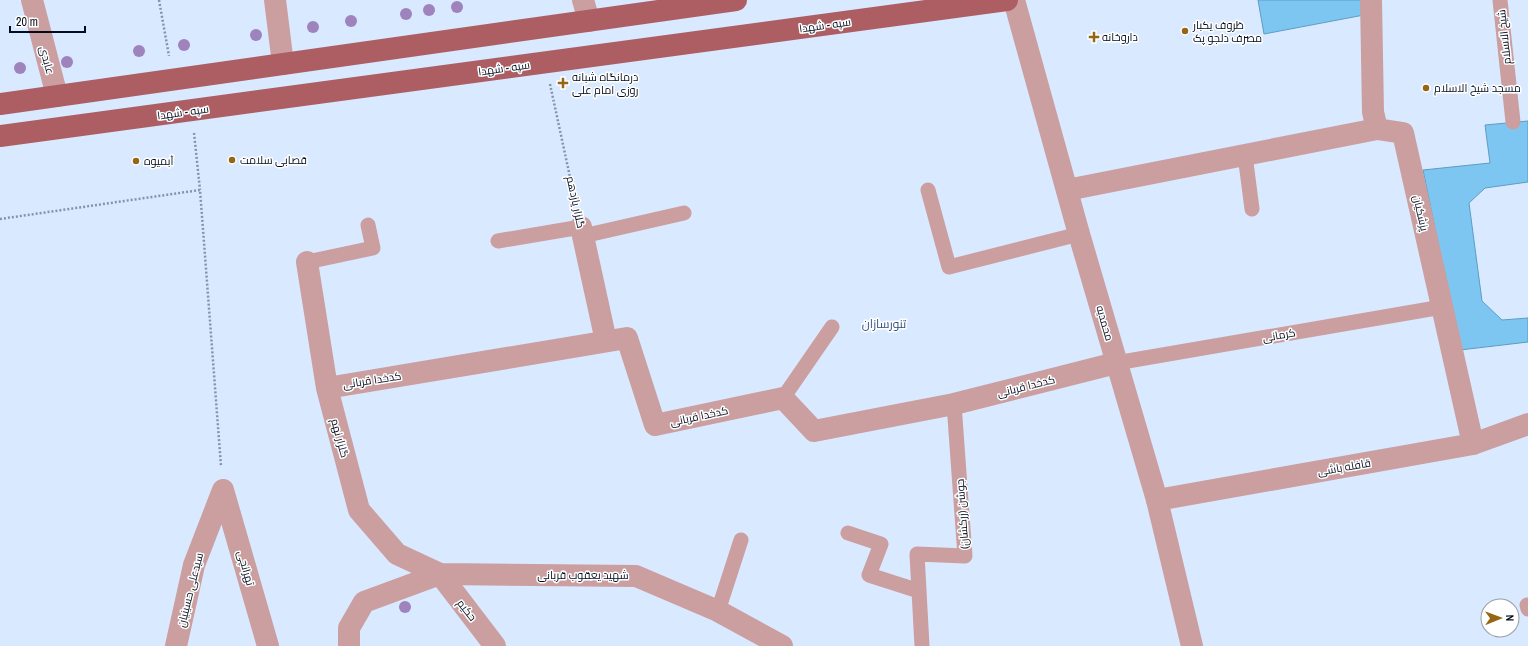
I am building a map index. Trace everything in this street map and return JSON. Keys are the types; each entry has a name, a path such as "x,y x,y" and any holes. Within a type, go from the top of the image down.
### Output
{"main road":[{"path":"0,104 736,0"},
{"name":"سپه - شهدا","path":"0,136 1007,0"}],"street":[{"name":"عابدی","path":"32,0 57,96"},
{"path":"275,0 283,64"},
{"path":"583,0 589,21"},
{"name":"محمدیه","path":"1014,0 1066,190 1157,500 1192,646"},
{"path":"1066,190 1377,129 1373,112 1371,0"},
{"name":"پزشکیان","path":"1377,129 1403,133 1473,444"},
{"name":"گلزار یازدهم","path":"582,231 606,341"},
{"name":"گلزار نهم","path":"307,262 327,388 359,510 397,554 440,574"},
{"name":"کدخدا قربانی","path":"327,388 627,338 655,425 783,398 814,431 954,404 1116,363"},
{"name":"قافله باشی","path":"1157,500 1473,444 1528,424"},
{"name":"سیدعلی حسینیان","path":"176,646 194,565 223,490"},
{"name":"تهرانچی","path":"223,490 268,646"},
{"path":"349,646 349,628 364,602 440,574"},
{"name":"شهید یعقوب قربانی","path":"440,574 636,576 718,611 782,646"},
{"name":"حکیم","path":"440,574 495,646"}],"lane":[{"name":"شیخ الاسلام","path":"1500,0 1513,122"},
{"path":"1245,155 1252,209"},
{"path":"928,190 949,267 1079,234"},
{"path":"498,241 582,231 684,213"},
{"path":"307,262 373,248 368,225"},
{"name":"کرمانی","path":"1116,363 1442,307"},
{"path":"783,398 832,327"},
{"name":"جوشن (زرکشان)","path":"922,646 917,554 965,556 954,404"},
{"path":"848,533 881,544 869,574 919,591"},
{"path":"718,611 741,540"}],"path":[{"path":"159,0 173,80"},
{"name":"گلزار یازدهم","path":"546,62 582,231"},
{"path":"191,110 200,190 223,490"},
{"path":"0,219 200,190"}],"building":[{"path":"1258,0 1363,0 1364,15 1264,34"},
{"name":"مسجد شیخ الاسلام","path":"1528,121 1528,182 1485,188 1469,203 1482,301 1502,320 1528,318 1528,342 1460,350 1423,170 1490,163 1485,125"}],"place":[{"name":"ظروف یکبار مصرف دلجو پک","path":"1185,31"},
{"name":"داروخانه","path":"1094,37"},
{"name":"درمانگاه شبانه روزی امام علی","path":"563,83"},
{"name":"مسجد شیخ الاسلام","path":"1426,88"},
{"name":"قصابی سلامت","path":"232,160"},
{"name":"آبمیوه","path":"136,161"}],"district":[{"name":"تنورسازان","path":"884,324"}]}
